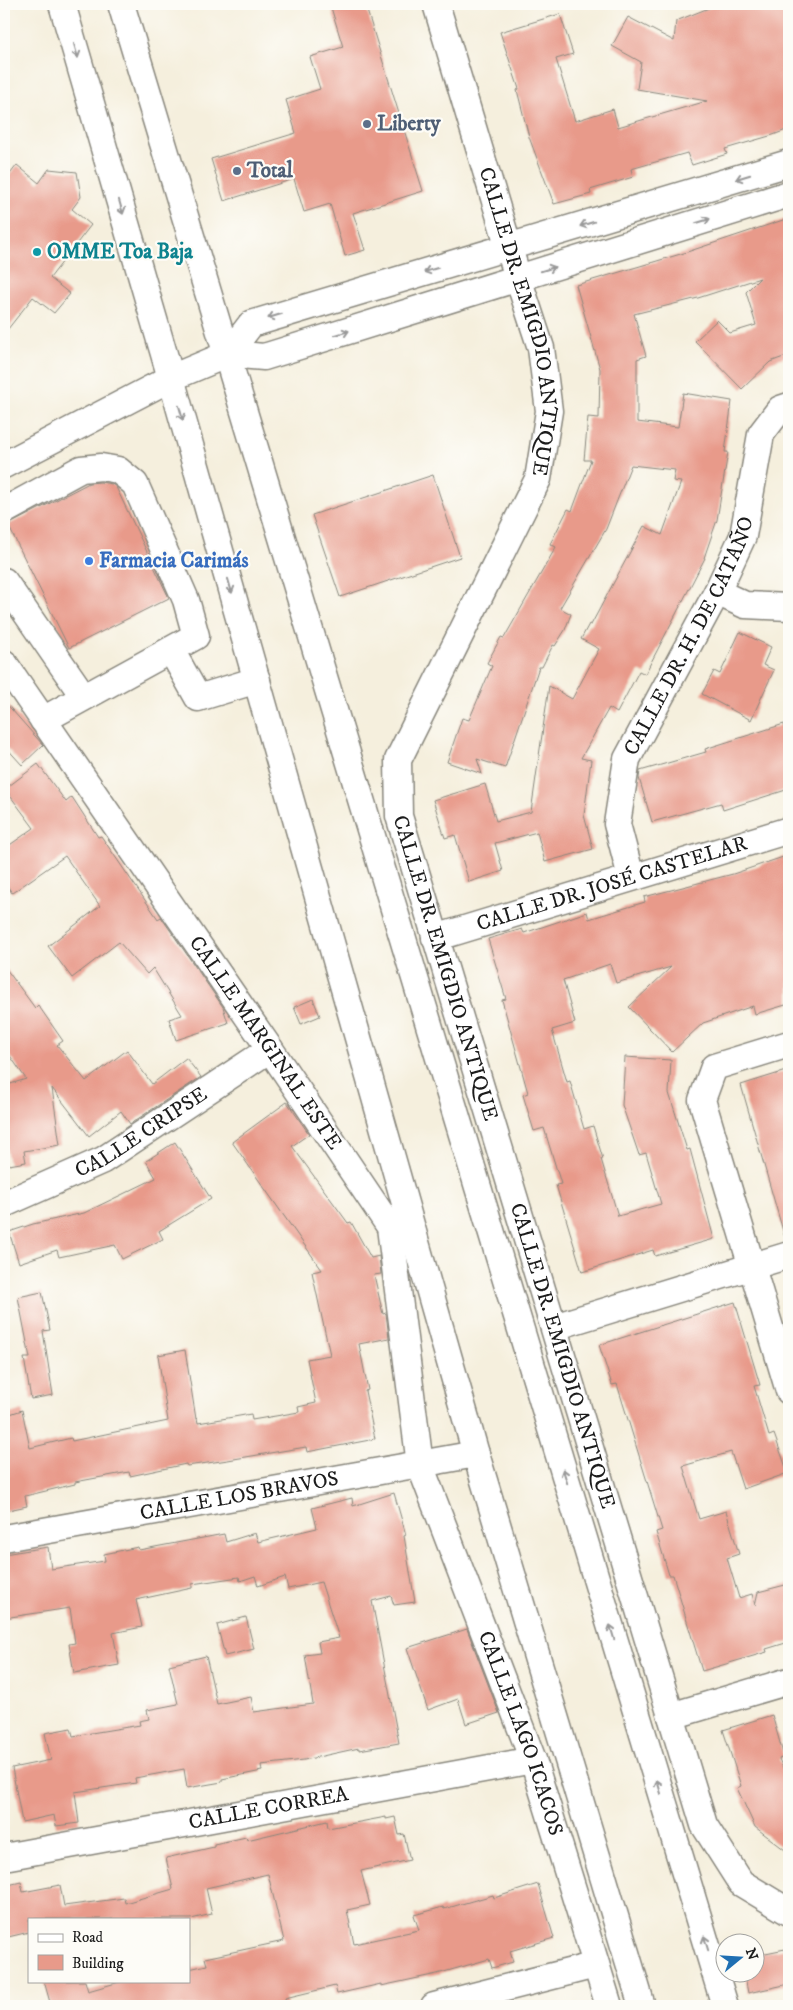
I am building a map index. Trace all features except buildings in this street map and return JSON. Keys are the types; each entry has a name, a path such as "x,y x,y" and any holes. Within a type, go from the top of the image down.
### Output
{"street":[{"path":"62,4 171,378 476,1454 642,2006"},
{"path":"121,4 725,2006"},
{"name":"CALLE DR. EMIGDIO ANTIQUE","path":"436,4 508,247 541,348 549,411 538,479 398,760 399,816 704,1825 741,1883 789,1912"},
{"path":"228,354 251,324 789,163"},
{"path":"43,720 196,636 186,600 135,484 118,470 101,467 81,469 14,505 4,465 171,378 228,354 264,357 789,194"},
{"name":"CALLE DR. H. DE CATAÑO","path":"631,877 617,824 627,759 717,592 743,536 761,434 780,409 789,406"},
{"path":"4,580 84,697"},
{"path":"717,592 745,605 789,607"},
{"path":"171,650 198,698 256,680"},
{"name":"CALLE MARGINAL ESTE","path":"4,663 270,1049 390,1227 420,1465"},
{"name":"CALLE DR. JOSÉ CASTELAR","path":"435,938 789,830"},
{"path":"789,1044 714,1067 702,1100 789,1391"},
{"name":"CALLE CRIPSE","path":"4,1204 103,1160 270,1049"},
{"path":"554,1327 789,1255"},
{"name":"CALLE LOS BRAVOS","path":"4,1538 476,1454"},
{"name":"CALLE LAGO ICACOS","path":"420,1465 533,1760 609,2006"},
{"path":"671,1716 789,1680"},
{"name":"CALLE CORREA","path":"4,1857 533,1760"},
{"path":"434,2006 596,1965"}],"place":[{"name":"Liberty","path":"367,124"},
{"name":"Total","path":"237,171"},
{"name":"OMME Toa Baja","path":"37,252"},
{"name":"Farmacia Carimás","path":"89,561"}]}
